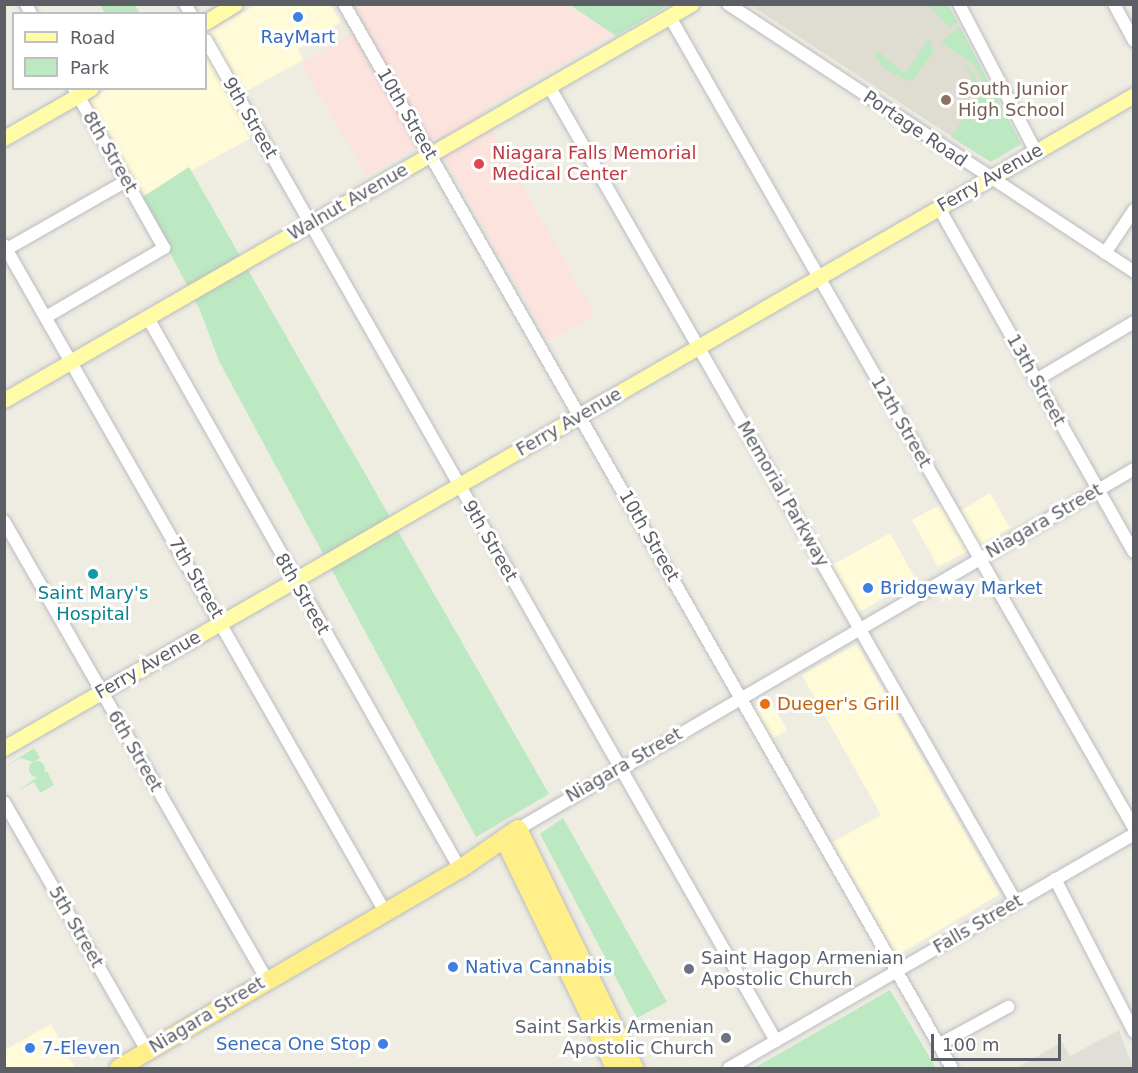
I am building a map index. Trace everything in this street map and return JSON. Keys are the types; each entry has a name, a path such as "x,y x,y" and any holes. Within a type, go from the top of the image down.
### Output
{"highway":[{"name":"Niagara Street","path":"119,1068 460,869 511,834"},
{"path":"511,834 615,1068"},
{"path":"511,834 634,1068"}],"main road":[{"path":"207,21 235,4"},
{"name":"Walnut Avenue","path":"4,400 691,4"},
{"path":"4,138 81,91"},
{"name":"Ferry Avenue","path":"4,748 1134,95"}],"street":[{"name":"10th Street","path":"344,4 952,1068"},
{"name":"Portage Road","path":"728,4 1134,272"},
{"path":"959,4 1036,152"},
{"path":"1114,4 1134,41"},
{"name":"12th Street","path":"670,17 1134,828"},
{"name":"9th Street","path":"207,41 776,1041"},
{"name":"Memorial Parkway","path":"549,86 1016,902"},
{"name":"8th Street","path":"46,317 164,248 126,181 81,91"},
{"path":"6,247 126,181"},
{"name":"13th Street","path":"939,208 1134,552"},
{"path":"1105,253 1134,210"},
{"name":"7th Street","path":"6,247 385,912"},
{"name":"8th Street","path":"148,318 294,580 460,869"},
{"path":"1036,380 1134,322"},
{"name":"Niagara Street","path":"511,834 620,767 1134,470"},
{"name":"6th Street","path":"4,521 267,980"},
{"name":"5th Street","path":"4,802 147,1051"},
{"name":"Falls Street","path":"729,1068 1134,834"},
{"path":"1055,879 1134,1032"},
{"path":"938,1045 1008,1007"}],"shaded area":[{"path":"256,5 331,5 341,22 298,49 303,60 241,94 262,132 141,198 87,101 107,90 207,90 207,32"},
{"name":"Niagara Falls Memorial Medical Center","path":"354,5 662,5 481,111 595,315 548,341 433,138 366,176 301,63 366,26"},
{"name":"South Junior High School","path":"750,5 948,5 1021,144 991,162"},
{"path":"990,493 1010,528 938,567 912,520 952,498 960,511"},
{"path":"890,533 916,580 845,619 819,572"},
{"path":"857,644 1000,894 896,956 831,843 881,815 802,675"},
{"path":"767,695 787,730 772,739 754,709"},
{"path":"51,1024 75,1068 5,1068 5,1050"},
{"path":"1119,1030 1133,1068 1017,1068 1062,1042 1070,1056"}],"green space":[{"path":"100,5 135,5 139,12 104,12"},
{"path":"570,5 669,5 616,36"},
{"path":"928,5 948,5 958,23 949,27"},
{"path":"960,27 1021,144 991,162 951,137 979,96 964,60 999,114 973,64 941,42"},
{"path":"929,38 934,51 911,82 884,69 874,55 878,51 905,74"},
{"path":"189,167 549,794 476,837 219,361 200,310 141,198"},
{"path":"34,748 40,758 33,762 21,758 5,767"},
{"path":"37,761 45,769 37,777 29,769"},
{"path":"47,771 54,785 40,793 34,782 17,791"},
{"path":"563,818 667,1002 637,1018 540,834"},
{"path":"890,990 936,1068 754,1068"}],"place":[{"name":"RayMart","path":"298,17"},
{"name":"South Junior High School","path":"946,100"},
{"name":"Niagara Falls Memorial Medical Center","path":"479,164"},
{"name":"Saint Mary's Hospital","path":"93,574"},
{"name":"Bridgeway Market","path":"868,588"},
{"name":"Dueger's Grill","path":"765,704"},
{"name":"Nativa Cannabis","path":"453,967"},
{"name":"Saint Hagop Armenian Apostolic Church","path":"689,969"},
{"name":"Saint Sarkis Armenian Apostolic Church","path":"726,1038"},
{"name":"Seneca One Stop","path":"383,1044"},
{"name":"7-Eleven","path":"30,1048"}]}
